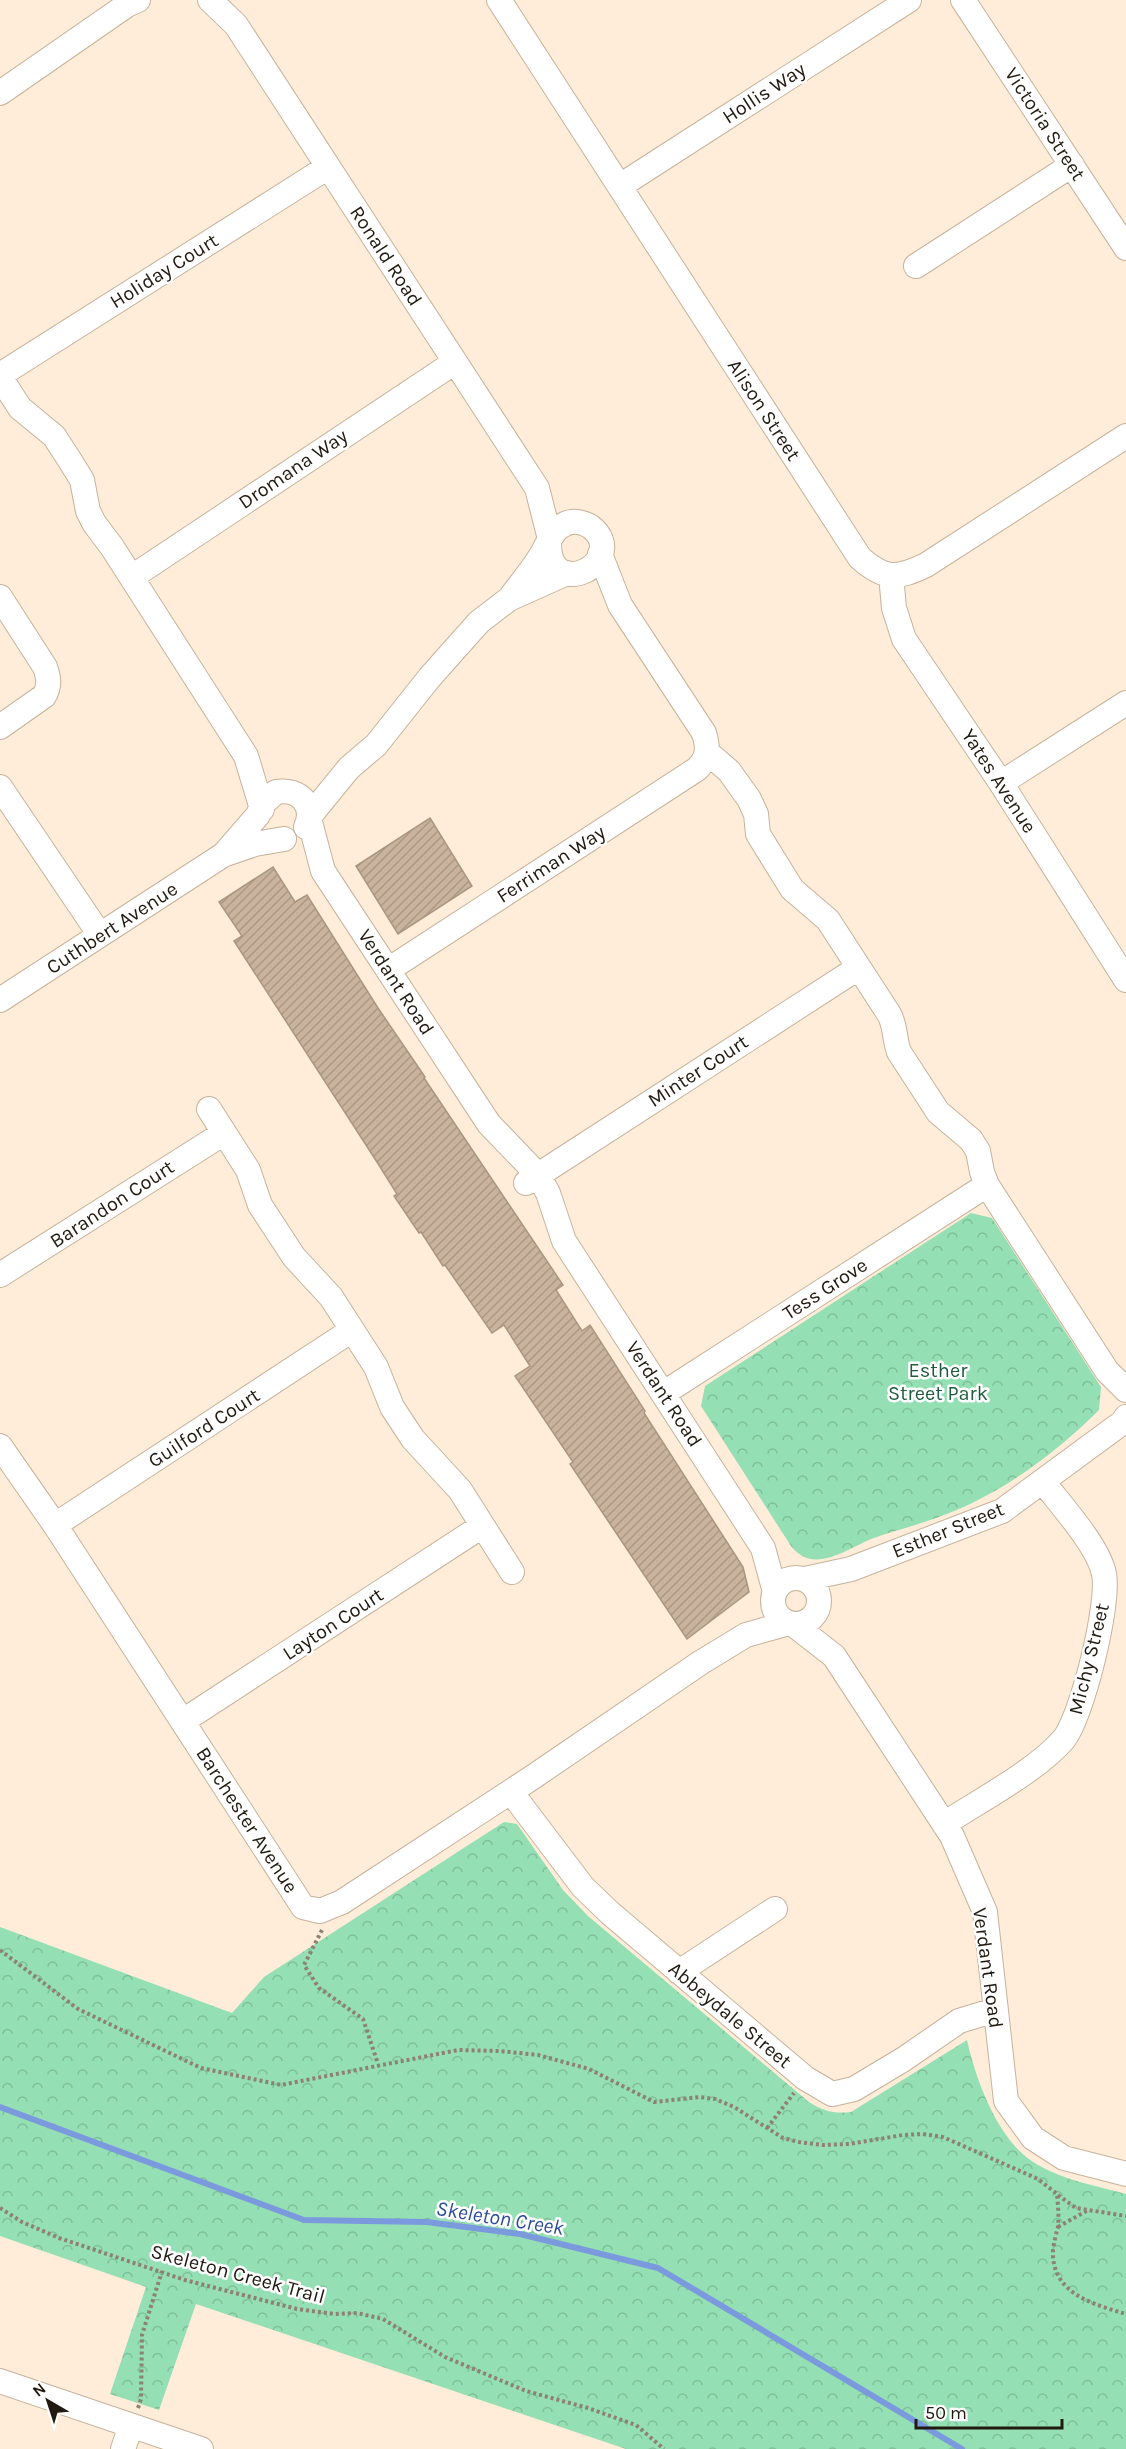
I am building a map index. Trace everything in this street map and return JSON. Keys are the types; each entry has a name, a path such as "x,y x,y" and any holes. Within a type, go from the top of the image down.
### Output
{"street":[{"name":"Ronald Road","path":"210,0 236,25 537,488 550,541"},
{"name":"Ronald Road","path":"228,0 236,25"},
{"name":"Hollis Way","path":"620,186 909,0"},
{"name":"Victoria Street","path":"963,0 1126,248"},
{"name":"Alison Street","path":"501,1 860,558 876,572 891,575"},
{"path":"0,93 132,2"},
{"path":"916,266 1072,165"},
{"name":"Holiday Court","path":"132,578 94,524 88,511 82,480 54,436 20,408 0,376 328,167"},
{"name":"Dromana Way","path":"132,578 455,362"},
{"path":"891,575 907,574 954,549 1126,436"},
{"name":"Ronald Road","path":"537,488 584,524"},
{"path":"509,599 559,527 567,523 584,524 598,535 601,544 600,554 620,604 704,734 709,747 707,752 729,771 750,799 756,814 758,834 792,889 828,920 889,1014 895,1028 899,1052 917,1081 938,1112 971,1140 978,1151 987,1185 1107,1371 1126,1390"},
{"path":"550,541 549,554 553,562 571,574 596,585 620,604"},
{"path":"132,578 246,756 264,827 269,834 285,839 301,833 309,818 349,768 376,745 453,650 479,622 509,599 571,574 590,569 600,554"},
{"name":"Yates Avenue","path":"891,575 894,608 904,639 1001,783 1126,980"},
{"path":"0,597 49,678 48,690 44,696 0,727"},
{"path":"1001,783 1126,703"},
{"name":"Ferriman Way","path":"388,970 696,769 705,760 707,752"},
{"path":"246,756 295,792 307,804 309,818"},
{"path":"261,810 269,796 276,792 295,792 349,768"},
{"path":"0,787 100,935"},
{"name":"Cuthbert Avenue","path":"223,855 261,810"},
{"name":"Verdant Road","path":"309,818 323,871"},
{"name":"Verdant Road","path":"285,839 323,871 489,1124 532,1179 548,1193 564,1241 763,1548 774,1594"},
{"name":"Cuthbert Avenue","path":"0,1000 223,855 255,844 285,839"},
{"name":"Minter Court","path":"532,1179 858,968"},
{"path":"209,1109 248,1170 260,1206 294,1257 331,1297 376,1367 392,1407 413,1439 460,1490 512,1572"},
{"name":"Barandon Court","path":"0,1275 224,1132"},
{"name":"Tess Grove","path":"663,1393 987,1185"},
{"name":"Guilford Court","path":"55,1525 352,1330"},
{"name":"Esther Street","path":"803,1578 851,1569 1002,1512 1124,1422 1126,1417"},
{"name":"Barchester Avenue","path":"0,1446 55,1525 303,1907 320,1911 325,1909"},
{"name":"Michy Street","path":"944,1824 1041,1761 1064,1739 1077,1717 1104,1609 1104,1573 1087,1538 1044,1482"},
{"name":"Layton Court","path":"183,1721 482,1526"},
{"name":"Verdant Road","path":"763,1548 803,1578"},
{"name":"Esther Street","path":"819,1604 851,1569"},
{"path":"325,1909 342,1902 511,1792 700,1663 746,1635 810,1620 819,1604 816,1588 803,1578 785,1580 746,1635"},
{"path":"774,1594 777,1613 791,1623"},
{"name":"Verdant Road","path":"819,1604 834,1656 952,1836 985,1912 1006,2101 1033,2139 1064,2158 1126,2174"},
{"name":"Verdant Road","path":"791,1623 834,1656"},
{"name":"Abbeydale Street","path":"511,1792 583,1887 610,1913 805,2078 832,2094 854,2089 904,2059 959,2021 995,2010"},
{"path":"679,1972 775,1910"},
{"path":"0,2381 201,2449"},
{"path":"123,2449 131,2426"}],"path":[{"path":"325,1909 327,1923 304,1965 319,1988 363,2019 378,2064"},
{"path":"0,1950 78,2009 201,2068 281,2085 458,2050 538,2055 589,2069 654,2102 700,2097 716,2099 734,2107 783,2138 822,2145 849,2144 903,2135 923,2134 943,2137 1038,2179 1067,2203 1088,2210 1126,2216"},
{"path":"767,2128 805,2078"},
{"path":"1057,2194 1058,2227 1053,2248 1053,2261 1060,2280 1075,2295 1085,2301 1126,2314"},
{"name":"Skeleton Creek Trail","path":"0,2208 22,2222 59,2238 185,2280 297,2308 335,2314 357,2313 383,2319 445,2357 526,2391 588,2408 636,2425 664,2449"},
{"path":"1058,2227 1088,2210"},
{"path":"131,2426 141,2399 142,2335 162,2271"}],"green space":[{"name":"Esther Street Park","path":"971,1213 992,1218 1101,1387 1099,1410 1046,1457 987,1496 935,1518 874,1538 831,1557 810,1559 800,1555 791,1546 701,1406 705,1386"},
{"path":"504,1822 517,1824 563,1890 588,1916 814,2105 839,2113 851,2112 967,2040 976,2074 991,2110 1012,2142 1024,2155 1059,2175 1126,2194 1126,2449 626,2449 196,2304 159,2410 110,2394 146,2287 0,2236 0,1927 232,2013 264,1977"}],"building":[{"path":"430,818 472,886 398,934 356,866"},
{"path":"273,867 295,902 307,895 378,1008 563,1285 556,1290 582,1331 590,1325 743,1567 749,1592 687,1639 570,1464 573,1462 515,1376 530,1366 504,1325 492,1333 421,1232 419,1233 394,1196 397,1194 377,1162 234,941 242,936 219,902"}],"waterway":[{"name":"Skeleton Creek","path":"0,2107 304,2220 427,2222 520,2234 658,2268 962,2449"}]}
